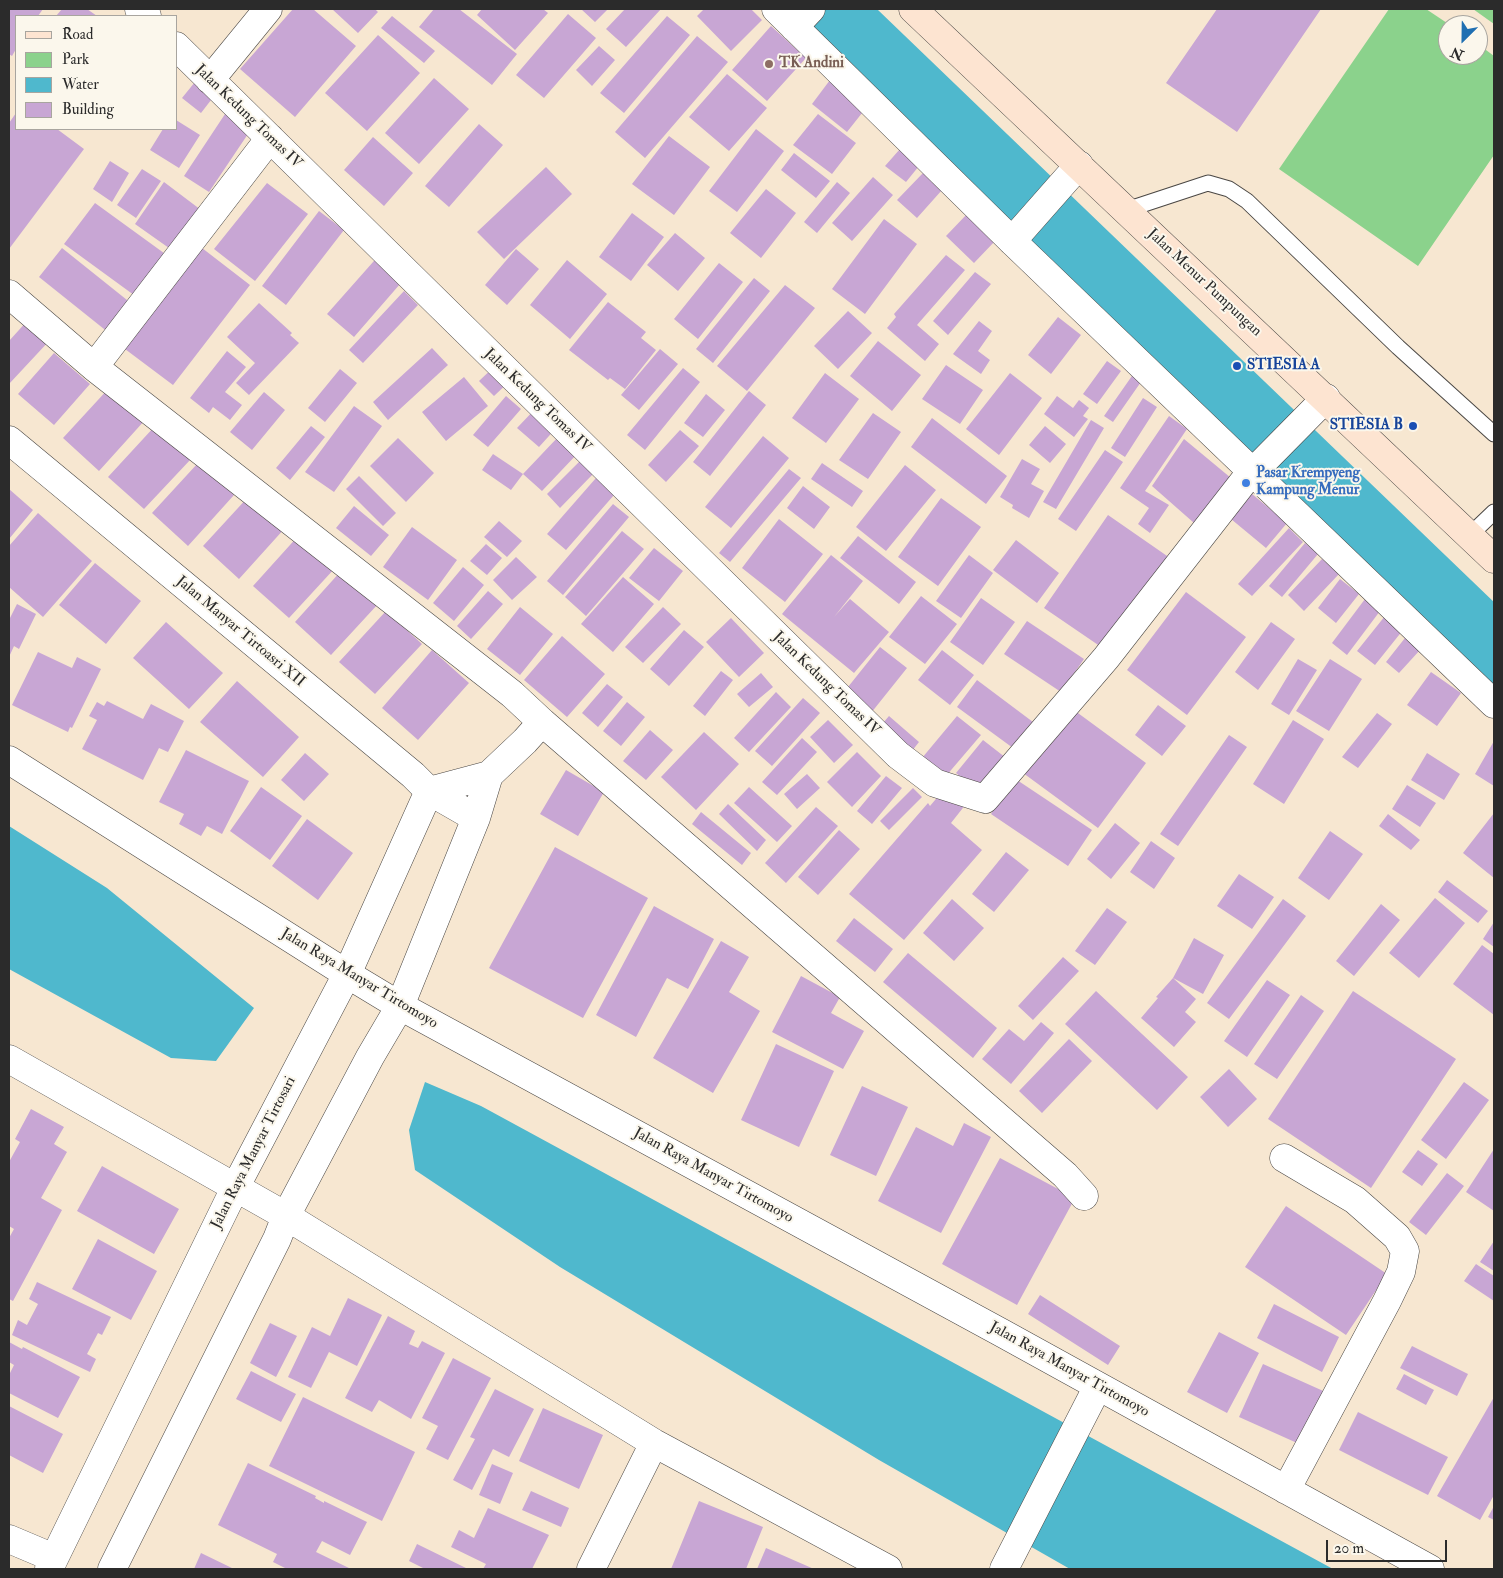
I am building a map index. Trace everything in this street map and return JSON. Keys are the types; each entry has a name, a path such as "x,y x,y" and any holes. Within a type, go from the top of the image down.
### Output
{"street":[{"path":"210,80 268,9"},
{"name":"Jalan Menur Pumpungan","path":"914,9 1494,559"},
{"path":"797,15 1017,236 1257,467 1494,704"},
{"name":"Jalan Kedung Tomas IV","path":"178,48 898,755 935,783 985,798 1106,658 1257,467"},
{"path":"94,367 270,138"},
{"path":"1017,236 1079,165"},
{"path":"9,294 94,367 512,694 534,730 1065,1175 1084,1196"},
{"path":"1257,467 1326,398"},
{"name":"Jalan Manyar Tirtoasri XII","path":"9,440 414,775 429,791 476,818"},
{"path":"112,1569 277,1239 286,1216 370,1057 400,1006 476,818 489,775 534,730"},
{"name":"Jalan Raya Manyar Tirtomoyo","path":"9,760 346,974 400,1006 1430,1569"},
{"path":"429,791 489,775"},
{"name":"Jalan Raya Manyar Tirtosari","path":"52,1564 235,1188 346,974 429,791"},
{"path":"9,1059 286,1216 654,1443 888,1569"},
{"path":"1284,1158 1355,1200 1397,1237 1405,1251 1401,1272 1387,1301 1286,1490"},
{"path":"1004,1569 1098,1386"},
{"path":"591,1569 654,1443"},
{"path":"9,1540 52,1564"}],"lane":[{"path":"1126,210 1208,183 1229,190 1247,201 1398,347 1494,434"},
{"path":"1470,535 1494,512"}],"green space":[{"path":"1389,9 1426,9 1438,17 1438,65 1488,65 1488,52 1494,56 1494,155 1418,266 1279,169"},
{"path":"1473,9 1494,9 1494,24 1488,20 1488,15 1481,15"}],"water":[{"path":"9,826 107,888 254,1008 216,1061 171,1058 9,969"},
{"path":"425,1082 481,1106 1333,1569 1070,1569 879,1460 560,1267 415,1170 409,1130"}],"building":[{"path":"9,9 43,9 39,15 15,15 15,51 12,56 9,54"},
{"path":"62,9 87,9 96,15 57,15"},
{"path":"293,9 313,9 356,46 295,117 240,69"},
{"path":"332,9 375,9 378,12 358,33"},
{"path":"434,9 459,9 517,54 492,85 419,27"},
{"path":"482,9 543,9 548,13 515,50 477,15"},
{"path":"581,9 608,9 595,22"},
{"path":"625,9 661,9 626,47 606,29"},
{"path":"704,9 751,9 762,20 731,51 697,16"},
{"path":"1217,9 1321,9 1237,132 1166,83"},
{"path":"568,14 596,38 544,98 516,75"},
{"path":"392,16 435,51 424,63 381,28"},
{"path":"667,16 690,35 624,113 600,93"},
{"name":"TK Andini","path":"771,26 806,58 767,101 732,70"},
{"path":"378,35 420,73 367,131 325,93"},
{"path":"697,36 728,62 645,158 615,132"},
{"path":"599,46 615,60 592,86 576,70"},
{"path":"727,74 767,108 729,151 689,117"},
{"path":"199,77 218,91 201,113 182,98"},
{"path":"434,78 469,109 419,164 385,133"},
{"path":"830,80 866,108 847,132 812,104"},
{"path":"229,108 254,125 209,192 184,176"},
{"path":"15,114 15,130 58,130 84,149 9,249 9,123"},
{"path":"818,114 856,143 832,174 793,145"},
{"path":"178,121 200,135 179,168 150,150 162,130 178,130"},
{"path":"479,124 503,145 449,207 425,186"},
{"path":"756,129 784,151 737,212 709,191"},
{"path":"669,136 710,167 674,215 632,184"},
{"path":"373,137 413,173 384,206 344,170"},
{"path":"900,149 919,166 906,182 885,166"},
{"path":"794,153 830,181 816,198 781,170"},
{"path":"110,161 129,173 112,202 93,189"},
{"path":"546,167 572,194 504,259 477,232"},
{"path":"142,169 161,181 136,218 117,205"},
{"path":"923,173 942,190 917,218 897,200"},
{"path":"873,177 893,195 852,241 832,223"},
{"path":"164,182 205,213 176,253 135,224"},
{"path":"837,182 850,193 817,233 804,222"},
{"path":"267,183 308,214 255,281 214,249"},
{"path":"766,189 796,213 761,258 730,233"},
{"path":"95,203 168,256 138,298 64,244"},
{"path":"319,211 344,230 286,305 262,286"},
{"path":"632,213 664,237 631,281 599,257"},
{"path":"968,213 996,240 974,263 946,236"},
{"path":"884,219 917,244 865,314 832,289"},
{"path":"675,233 705,258 678,291 647,265"},
{"path":"62,248 137,308 114,337 39,277"},
{"path":"202,248 250,285 173,385 125,349"},
{"path":"516,249 539,269 507,305 485,285"},
{"path":"381,253 407,276 354,337 327,314"},
{"path":"946,255 965,270 917,325 939,344 925,361 887,328 896,317 894,314"},
{"path":"567,260 607,294 570,339 530,305"},
{"path":"719,263 743,282 698,339 674,319"},
{"path":"975,272 991,284 948,335 933,321"},
{"path":"754,278 770,291 713,363 696,349"},
{"path":"785,285 815,308 747,391 717,366"},
{"path":"404,291 418,305 363,363 349,350"},
{"path":"608,302 646,332 641,338 656,350 625,389 610,378 608,380 569,350"},
{"path":"259,303 292,333 290,335 299,343 249,395 236,383 255,363 227,337"},
{"path":"848,311 872,333 838,369 814,346"},
{"path":"1058,317 1081,335 1051,374 1028,355"},
{"path":"28,320 50,340 9,384 9,341"},
{"path":"979,321 992,331 978,351 990,360 981,374 953,354"},
{"path":"878,341 921,375 892,411 850,376"},
{"path":"432,348 448,365 388,420 373,402"},
{"path":"660,349 678,364 639,410 621,395"},
{"path":"227,351 246,367 225,392 242,405 230,420 213,407 209,413 190,398"},
{"path":"54,353 90,384 54,425 18,394"},
{"path":"1107,361 1121,371 1097,404 1083,394"},
{"path":"496,365 511,380 494,396 479,381"},
{"path":"946,365 983,390 960,424 922,399"},
{"path":"683,368 700,382 645,450 627,435"},
{"path":"340,369 357,383 325,422 308,408"},
{"path":"825,373 859,399 826,443 792,418"},
{"path":"1010,373 1042,398 999,455 966,429"},
{"path":"1134,373 1143,379 1113,422 1104,416"},
{"path":"464,377 488,406 446,441 422,412"},
{"path":"109,388 145,420 99,471 63,438"},
{"path":"749,391 766,405 710,476 693,462"},
{"path":"264,392 285,410 252,450 230,432"},
{"path":"706,394 725,410 703,437 684,423"},
{"path":"506,396 521,409 488,447 473,435"},
{"path":"1057,396 1073,408 1079,400 1089,408 1083,416 1088,419 1074,437 1044,414"},
{"path":"1143,398 1157,407 1125,457 1111,448"},
{"path":"354,406 382,426 334,492 305,472"},
{"path":"537,407 558,426 539,447 517,428"},
{"path":"873,413 901,432 868,479 839,460"},
{"path":"1169,416 1187,429 1145,491 1169,505 1150,533 1138,524 1149,508 1120,488"},
{"path":"932,418 1007,476 986,504 911,447"},
{"path":"1091,420 1104,428 1056,509 1043,502"},
{"path":"155,426 191,459 144,509 108,477"},
{"path":"311,426 325,437 290,480 276,468"},
{"path":"1045,426 1066,444 1050,463 1029,445"},
{"path":"680,430 699,446 666,482 648,465"},
{"path":"559,436 578,453 542,491 523,474"},
{"path":"763,436 789,458 731,528 705,507"},
{"path":"398,438 434,473 406,502 370,466"},
{"path":"1184,439 1237,483 1202,530 1152,486"},
{"path":"1105,450 1123,462 1076,531 1058,519"},
{"path":"493,454 523,474 511,490 482,470"},
{"path":"1022,459 1040,469 1031,484 1044,491 1029,518 1012,508 1013,505 1000,497"},
{"path":"580,461 593,474 560,508 547,494"},
{"path":"198,463 234,495 188,546 152,513"},
{"path":"822,463 863,491 852,507 811,479"},
{"path":"905,465 936,490 886,551 856,527"},
{"path":"789,469 801,478 730,562 719,553"},
{"path":"359,476 396,513 383,526 346,489"},
{"path":"596,478 614,495 566,550 547,534"},
{"path":"803,486 830,507 814,529 787,508"},
{"path":"9,489 33,510 9,539"},
{"path":"1252,494 1287,523 1266,548 1231,519"},
{"path":"249,496 285,528 239,579 203,546"},
{"path":"941,498 981,527 938,586 898,557"},
{"path":"613,504 629,517 563,595 547,581"},
{"path":"354,506 389,535 371,556 336,528"},
{"path":"38,513 92,561 43,617 9,587 9,546"},
{"path":"1108,515 1170,558 1107,651 1044,608"},
{"path":"779,519 823,554 785,602 742,568"},
{"path":"499,521 522,541 507,557 484,537"},
{"path":"412,527 457,560 428,600 383,567"},
{"path":"1289,528 1303,542 1252,596 1238,584"},
{"path":"622,531 644,549 586,616 565,597"},
{"path":"299,535 335,568 289,618 253,586"},
{"path":"858,536 916,582 899,604 840,558"},
{"path":"1016,540 1059,573 1037,603 993,570"},
{"path":"1305,543 1318,554 1282,597 1269,586"},
{"path":"486,544 502,558 487,575 470,561"},
{"path":"654,548 683,571 659,601 629,578"},
{"path":"831,555 863,581 834,617 850,599 889,632 854,673 782,614"},
{"path":"969,555 993,573 961,618 936,601"},
{"path":"516,557 537,577 512,600 493,580"},
{"path":"1322,559 1339,574 1304,611 1288,595"},
{"path":"95,563 141,601 106,644 59,605"},
{"path":"463,567 484,585 454,621 433,603"},
{"path":"341,571 378,604 331,655 295,622"},
{"path":"623,577 654,604 613,652 581,624"},
{"path":"1340,579 1359,594 1336,623 1318,608"},
{"path":"488,591 503,604 471,639 457,626"},
{"path":"1186,592 1246,637 1187,715 1127,670"},
{"path":"921,596 957,624 925,664 889,637"},
{"path":"981,598 1015,622 983,665 950,642"},
{"path":"1365,599 1380,611 1347,655 1332,643"},
{"path":"17,604 36,614 19,649 14,646 9,657 9,620"},
{"path":"520,607 553,634 520,675 487,649"},
{"path":"663,607 681,624 643,663 625,647"},
{"path":"386,611 422,644 375,694 339,662"},
{"path":"1385,616 1403,630 1375,665 1357,651"},
{"path":"731,618 764,653 739,677 706,642"},
{"path":"1027,621 1084,659 1061,692 1004,654"},
{"path":"166,622 223,673 189,709 133,658"},
{"path":"1271,622 1295,639 1258,690 1235,672"},
{"path":"684,630 704,647 669,686 650,669"},
{"path":"562,636 605,674 567,717 524,680"},
{"path":"1405,638 1420,650 1399,673 1386,662"},
{"path":"880,647 907,668 871,713 844,692"},
{"path":"432,650 469,683 418,740 382,708"},
{"path":"942,650 974,675 950,705 918,680"},
{"path":"38,652 72,668 77,657 101,669 72,728 70,727 68,732 12,705"},
{"path":"1298,659 1317,670 1289,715 1271,704"},
{"path":"1330,659 1362,679 1329,731 1296,711"},
{"path":"721,671 733,680 705,716 693,706"},
{"path":"1431,672 1461,693 1437,726 1407,705"},
{"path":"761,673 773,687 749,707 737,694"},
{"path":"977,680 1033,722 1013,748 957,707"},
{"path":"237,681 299,737 263,777 200,722"},
{"path":"607,684 623,697 598,727 582,713"},
{"path":"776,692 791,707 749,752 734,738"},
{"path":"803,698 820,713 772,766 755,751"},
{"path":"107,701 143,719 151,704 184,721 168,752 159,748 143,780 82,749 97,720 89,716 97,702 104,706"},
{"path":"627,702 645,717 621,746 603,731"},
{"path":"1067,705 1146,763 1098,828 1019,770"},
{"path":"1158,705 1186,726 1162,756 1135,735"},
{"path":"1377,713 1392,724 1358,768 1342,757"},
{"path":"889,716 919,742 908,756 877,730"},
{"path":"957,716 981,735 940,783 917,764"},
{"path":"828,720 853,745 834,763 810,737"},
{"path":"1293,720 1324,739 1284,804 1253,784"},
{"path":"650,730 673,750 646,780 623,761"},
{"path":"704,732 739,764 696,810 661,777"},
{"path":"1229,735 1247,747 1178,846 1160,834"},
{"path":"802,738 817,752 777,795 762,782"},
{"path":"983,740 1010,761 983,795 956,773"},
{"path":"1494,741 1494,786 1475,774"},
{"path":"186,750 249,781 222,834 207,826 201,836 179,824 184,814 159,802"},
{"path":"857,752 881,776 852,807 827,782"},
{"path":"305,753 329,774 304,801 281,780"},
{"path":"1427,753 1460,774 1444,800 1411,780"},
{"path":"566,770 604,792 578,836 540,814"},
{"path":"807,774 820,788 797,809 784,794"},
{"path":"886,776 902,788 872,824 857,811"},
{"path":"1014,778 1092,830 1068,866 991,814"},
{"path":"1407,785 1436,803 1420,827 1392,809"},
{"path":"261,787 302,816 270,860 230,831"},
{"path":"749,787 792,826 777,842 734,803"},
{"path":"946,787 966,804 951,823 982,850 904,940 849,894 928,803 930,806"},
{"path":"913,788 922,797 889,830 880,821"},
{"path":"728,804 766,840 757,851 719,814"},
{"path":"816,807 838,826 786,883 765,863"},
{"path":"701,812 751,853 742,865 692,824"},
{"path":"1494,813 1494,878 1463,853"},
{"path":"1388,814 1420,840 1411,850 1379,826"},
{"path":"307,819 353,853 318,900 272,866"},
{"path":"1115,823 1140,843 1111,879 1087,859"},
{"path":"839,830 860,849 818,895 798,877"},
{"path":"1330,831 1363,854 1329,900 1298,878"},
{"path":"1151,841 1175,858 1154,889 1130,872"},
{"path":"555,847 648,898 583,1018 489,968"},
{"path":"1006,852 1029,870 994,912 972,894"},
{"path":"1239,874 1274,897 1252,929 1217,906"},
{"path":"1447,880 1488,911 1478,923 1438,892"},
{"path":"1435,898 1465,923 1419,978 1389,953"},
{"path":"952,899 984,928 954,961 923,933"},
{"path":"1283,899 1306,916 1229,1019 1207,1003"},
{"path":"1381,904 1400,920 1354,976 1336,961"},
{"path":"654,906 714,939 688,989 667,978 636,1037 596,1015"},
{"path":"1107,908 1127,922 1095,965 1075,951"},
{"path":"854,918 893,949 875,972 836,941"},
{"path":"1494,922 1494,947 1483,939"},
{"path":"1194,938 1224,955 1203,994 1173,978"},
{"path":"721,941 749,957 729,992 760,1011 713,1093 653,1058"},
{"path":"1482,945 1494,954 1494,1015 1453,984"},
{"path":"908,953 997,1028 973,1058 883,982"},
{"path":"1063,957 1079,971 1033,1020 1018,1006"},
{"path":"801,976 840,997 831,1013 864,1031 843,1069 772,1032"},
{"path":"1173,978 1196,999 1185,1012 1196,1022 1174,1047 1141,1018"},
{"path":"1267,980 1290,995 1247,1057 1224,1041"},
{"path":"1096,991 1188,1077 1157,1110 1065,1024"},
{"path":"1353,991 1456,1059 1371,1188 1268,1119"},
{"path":"1301,995 1324,1011 1277,1079 1254,1064"},
{"path":"1041,1022 1054,1033 1011,1084 982,1059 1009,1029 1024,1041"},
{"path":"1069,1039 1092,1061 1042,1113 1019,1091"},
{"path":"776,1044 834,1071 799,1147 741,1120"},
{"path":"1229,1069 1257,1099 1228,1127 1200,1097"},
{"path":"1464,1082 1489,1100 1446,1159 1421,1140"},
{"path":"862,1086 908,1107 876,1176 830,1155"},
{"path":"31,1109 64,1127 54,1144 67,1152 41,1198 62,1210 13,1301 9,1299 9,1238 14,1229 9,1226 9,1162 20,1142 15,1139"},
{"path":"964,1123 991,1137 941,1233 878,1201 916,1127 953,1146"},
{"path":"1494,1149 1494,1211 1466,1192"},
{"path":"1418,1150 1438,1164 1422,1186 1402,1172"},
{"path":"1000,1158 1075,1198 1017,1305 942,1264"},
{"path":"102,1166 179,1209 154,1254 77,1211"},
{"path":"1447,1173 1464,1186 1426,1235 1409,1222"},
{"path":"1286,1206 1387,1274 1346,1335 1245,1267"},
{"path":"98,1239 157,1271 131,1320 72,1289"},
{"path":"1494,1241 1494,1271 1480,1262"},
{"path":"1476,1264 1494,1276 1494,1301 1464,1281"},
{"path":"37,1282 111,1317 102,1335 98,1333 87,1354 96,1359 90,1372 12,1335 18,1320 27,1325 38,1304 29,1299"},
{"path":"1040,1295 1120,1346 1108,1365 1028,1314"},
{"path":"348,1298 382,1315 357,1366 329,1352 311,1388 288,1377 312,1327 330,1336"},
{"path":"1274,1304 1339,1337 1322,1372 1257,1338"},
{"path":"388,1316 415,1331 409,1344 418,1348 422,1341 445,1353 411,1419 379,1400 372,1412 345,1398"},
{"path":"270,1323 297,1336 276,1377 250,1363"},
{"path":"1219,1332 1259,1353 1227,1413 1187,1392"},
{"path":"9,1342 22,1349 23,1347 80,1377 58,1418 9,1393 9,1375 14,1365 9,1362"},
{"path":"1412,1346 1468,1374 1457,1396 1400,1368"},
{"path":"453,1358 491,1378 448,1460 426,1449 438,1426 422,1418"},
{"path":"1263,1364 1330,1394 1306,1447 1239,1417"},
{"path":"251,1371 296,1394 281,1422 236,1399"},
{"path":"1404,1374 1434,1390 1426,1405 1396,1389"},
{"path":"495,1389 534,1409 509,1457 493,1449 472,1490 453,1480 475,1439 470,1437"},
{"path":"303,1397 415,1452 382,1521 269,1466"},
{"path":"1494,1397 1494,1495 1480,1520 1437,1496"},
{"path":"9,1406 63,1434 43,1473 9,1455"},
{"path":"543,1408 603,1435 579,1489 519,1461"},
{"path":"1358,1412 1448,1457 1428,1495 1339,1450"},
{"path":"248,1463 316,1496 315,1498 324,1503 324,1501 367,1522 350,1555 322,1541 316,1552 351,1569 287,1569 273,1562 277,1554 218,1525"},
{"path":"492,1464 513,1473 500,1504 479,1495"},
{"path":"531,1491 569,1508 561,1527 522,1510"},
{"path":"699,1501 763,1527 746,1569 671,1569"},
{"path":"1494,1506 1494,1520 1488,1517"},
{"path":"488,1508 549,1535 532,1569 483,1569 486,1564 451,1547 459,1530 474,1538"},
{"path":"417,1544 468,1569 425,1569 409,1561"},
{"path":"766,1548 814,1569 757,1569"},
{"path":"201,1553 234,1569 194,1569"}],"waterway":[{"path":"825,9 1494,652"}],"place":[{"name":"TK Andini","path":"769,64"},
{"name":"STIESIA A","path":"1237,366"},
{"name":"STIESIA B","path":"1413,426"},
{"name":"Pasar Krempyeng Kampung Menur","path":"1246,483"}]}
